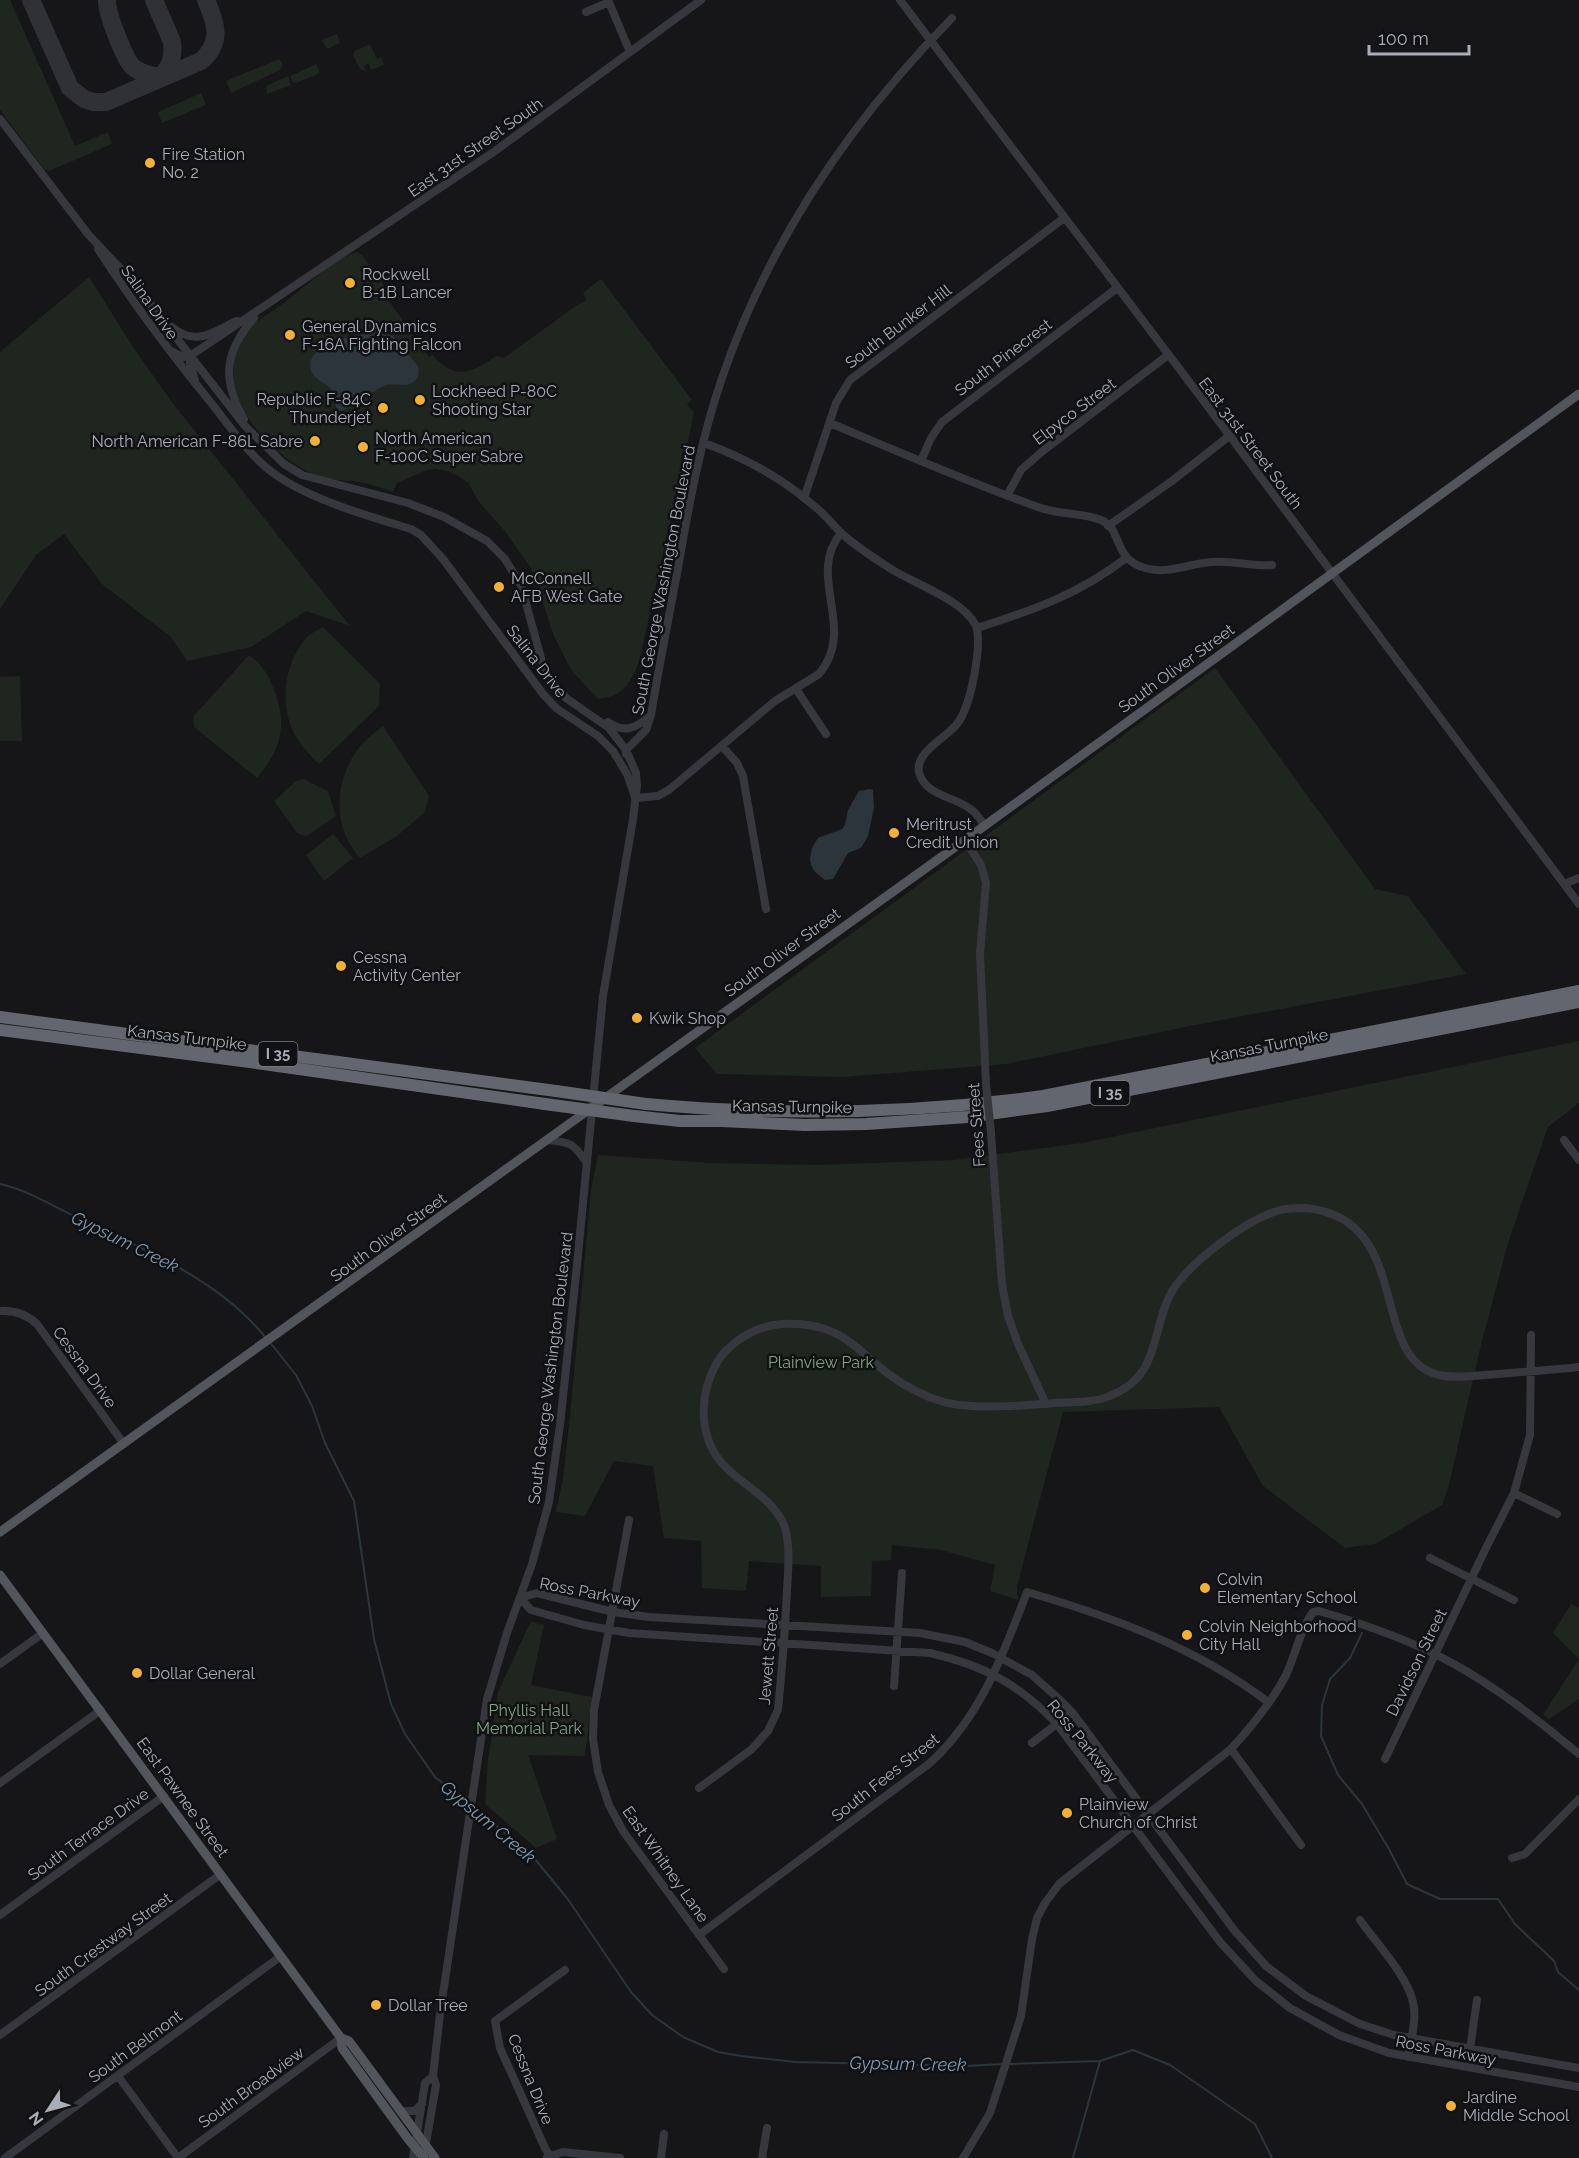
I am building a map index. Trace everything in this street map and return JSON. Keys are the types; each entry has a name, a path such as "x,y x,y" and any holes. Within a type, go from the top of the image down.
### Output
{"highway":[{"name":"Kansas Turnpike","path":"0,1017 646,1104 817,1113 891,1111 1042,1096 1579,991"},
{"name":"Kansas Turnpike","path":"0,1030 250,1062 634,1116 680,1121 805,1125 906,1122 1037,1108 1579,1002"}],"main road":[{"name":"South Oliver Street","path":"0,1532 985,826 1579,394"},
{"name":"East Pawnee Street","path":"0,1575 341,2038 342,2048 424,2158"},
{"name":"East Pawnee Street","path":"341,2038 349,2041 435,2158"}],"street":[{"name":"East 31st Street South","path":"190,356 261,311 495,151 701,0"},
{"name":"East 31st Street South","path":"900,0 1229,435 1579,904"},
{"path":"586,12 608,1 630,52"},
{"name":"South George Washington Boulevard","path":"627,750 646,730 651,715 689,504 722,379 745,318 782,242 824,172 878,100 952,18"},
{"name":"Salina Drive","path":"0,119 86,232 165,346 243,446 275,474 310,494 411,529 422,535 443,559 543,694 556,708 598,736 609,747 627,774 635,798"},
{"name":"South Bunker Hill","path":"804,498 836,403 850,380 1064,218"},
{"name":"Salina Drive","path":"86,232 133,282 252,433 284,464 303,475 408,503 444,517 487,541 505,559 521,585 544,669 566,698 609,728 627,750 636,773 635,798"},
{"name":"South Pinecrest","path":"921,461 942,422 1117,288"},
{"name":"East 31st Street South","path":"252,433 234,397 229,369 230,358 237,340 261,311"},
{"name":"Salina Drive","path":"162,319 182,335 194,338 205,336 261,311"},
{"path":"165,346 183,357 190,356"},
{"name":"Elpyco Street","path":"1007,496 1021,470 1168,355"},
{"name":"Salina Drive","path":"190,356 196,384"},
{"path":"830,423 1042,509 1104,521 1126,558 1147,569 1163,571 1210,562 1236,561 1272,565"},
{"path":"1108,526 1172,481 1229,435"},
{"path":"704,443 727,451 761,469 804,498 826,516 841,533 893,570 945,598 967,614 977,628 978,641 973,685 959,723 926,752 921,760 919,772 927,785 973,811 985,826"},
{"path":"635,798 658,796 670,789 775,701 819,674 834,646 835,633 828,576 829,552 841,533"},
{"path":"977,628 1066,596 1101,577 1126,558"},
{"path":"796,688 826,734"},
{"path":"589,714 623,729 640,725 651,715"},
{"path":"722,746 737,764 743,777 766,909"},
{"path":"609,747 627,750 625,761 627,774"},
{"name":"South George Washington Boulevard","path":"424,2158 436,2085 433,2076 440,2014 487,1699 532,1564 549,1500 560,1425 603,996 635,798"},
{"name":"Fees Street","path":"965,840 981,865 986,883 980,954 986,1084 1002,1284 1008,1316 1018,1344 1046,1404"},
{"path":"1564,884 1579,878"},
{"path":"547,1140 569,1143 577,1149 587,1164"},
{"path":"1564,1140 1579,1160"},
{"name":"Jewett Street","path":"699,1788 752,1749 768,1731 778,1710 788,1565 784,1527 772,1506 728,1470 715,1453 705,1432 704,1406 708,1381 719,1359 736,1342 757,1329 776,1324 806,1324 825,1328 845,1337 887,1374 916,1391 943,1402 970,1406 1046,1404 1108,1398 1126,1388 1140,1375 1150,1359 1169,1296 1189,1269 1254,1221 1278,1210 1305,1208 1326,1213 1343,1221 1364,1239 1379,1262 1403,1346 1411,1358 1424,1368 1438,1375 1467,1376 1531,1371"},
{"name":"Cessna Drive","path":"0,1311 10,1310 27,1315 37,1324 124,1444"},
{"name":"Davidson Street","path":"1385,1759 1514,1493 1530,1435 1530,1335"},
{"path":"1531,1371 1579,1367"},
{"path":"1514,1493 1557,1514"},
{"name":"East Whitney Lane","path":"629,1520 594,1710 592,1739 598,1772 609,1805 623,1831 724,1969"},
{"path":"1430,1557 1514,1600"},
{"path":"894,1686 902,1573"},
{"name":"South Fees Street","path":"699,1935 930,1762 950,1744 972,1714 1002,1657 1027,1592 1082,1608 1167,1641 1206,1662 1268,1702"},
{"name":"Ross Parkway","path":"1579,2068 1412,2039 1375,2029 1341,2016 1285,1982 1266,1966 1234,1930 1072,1712 1032,1676 1002,1657 965,1642 920,1633 649,1617 613,1612 537,1593 520,1598 531,1610 609,1630 645,1635 930,1653 953,1658 993,1673 1032,1700 1057,1724 1220,1942 1256,1981 1290,2008 1322,2027 1370,2048 1408,2057 1579,2087"},
{"path":"963,2158 990,2114 999,2087 1021,2016 1037,1918 1045,1903 1059,1884 1231,1749 1284,1679 1296,1654 1308,1619 1313,1612 1319,1611 1363,1624 1451,1662 1494,1688 1579,1754"},
{"path":"0,1664 43,1633"},
{"path":"0,1783 101,1710"},
{"path":"1032,1743 1072,1712"},
{"path":"1231,1749 1301,1845"},
{"name":"South Terrace Drive","path":"0,1915 164,1796"},
{"path":"1512,1858 1525,1854 1579,1799"},
{"name":"South Crestway Street","path":"0,2035 221,1874"},
{"path":"1360,1920 1409,1990 1413,2003 1412,2039 1408,2057"},
{"name":"South Belmont","path":"5,2158 281,1956"},
{"name":"Cessna Drive","path":"549,2157 500,2048 495,2021 565,1970"},
{"path":"1470,2049 1477,2000"},
{"name":"South Broadview","path":"178,2158 341,2038"},
{"path":"118,2076 178,2158"},
{"name":"South George Washington Boulevard","path":"413,2158 425,2084 433,2076"},
{"path":"400,2110 410,2112 422,2104"},
{"path":"762,2158 767,2128"},
{"path":"661,2158 664,2134"},
{"path":"549,2157 563,2152 620,2158"}],"green space":[{"path":"0,0 10,0 75,146 108,132 112,144 49,171 44,169 0,110"},
{"path":"337,34 340,43 327,49 322,40"},
{"path":"370,44 377,59 381,57 384,65 371,70 369,63 364,66 366,71 360,69 353,55 355,51"},
{"path":"279,59 283,65 280,70 231,93 226,81"},
{"path":"316,64 320,73 296,83 293,82 290,76"},
{"path":"288,76 291,85 267,94 266,86"},
{"path":"201,93 206,105 162,123 158,112"},
{"path":"357,252 362,255 392,297 388,300 429,357 433,355 448,369 464,372 479,367 496,356 504,358 586,300 583,293 601,279 692,400 687,404 694,413 639,662 632,677 620,692 598,699 571,670 554,636 531,568 504,530 479,502 469,484 459,476 447,471 427,470 397,483 393,492 353,481 322,478 298,466 280,453 249,419 239,400 234,379 235,357 246,331 329,267"},
{"path":"89,277 133,347 171,401 350,626 306,611 251,647 187,661 171,637 102,584 64,534 36,555 0,609 0,352"},
{"path":"323,627 380,684 379,706 319,764 301,745 293,731 285,695 289,670 300,647 309,636"},
{"path":"249,655 258,662 267,675 281,714 277,747 257,778 194,727 193,717"},
{"path":"1215,668 1375,889 1408,896 1466,974 1190,1026 1006,1064 843,1077 717,1074 695,1048"},
{"path":"20,676 22,741 0,741 0,677"},
{"path":"383,726 429,796 424,813 397,836 360,858 344,833 341,819 341,790 344,775 358,749"},
{"path":"303,779 328,791 336,816 307,836 298,834 274,801 296,781"},
{"path":"333,834 353,858 324,881 306,855"},
{"name":"Plainview Park","path":"1579,1041 1579,1103 1548,1127 1508,1243 1480,1349 1448,1489 1442,1505 1375,1544 1345,1548 1263,1486 1219,1407 1063,1412 1017,1586 1019,1600 990,1591 995,1565 941,1550 892,1545 891,1560 872,1561 871,1596 821,1597 821,1566 749,1561 746,1591 702,1588 701,1541 664,1538 653,1466 614,1461 585,1516 556,1512 563,1479 591,1191 598,1155 711,1163 818,1165 954,1160 1082,1143"},
{"path":"1571,1604 1579,1608 1579,1659 1553,1633"},
{"name":"Phyllis Hall Memorial Park","path":"531,1621 544,1625 531,1685 592,1697 585,1756 528,1755 557,1839 536,1848 485,1804 488,1760 498,1692"},
{"path":"1579,1659 1579,1699 1549,1719 1543,1715"}],"shaded area":[{"path":"383,332 393,336 418,366 417,377 409,384 384,386 348,408 338,411 331,389 312,373 311,360 316,352 338,340"},
{"path":"873,790 874,808 868,836 861,848 848,853 833,879 825,880 815,872 811,865 812,848 818,838 842,829 848,810 859,791"}],"waterway":[{"name":"Gypsum Creek","path":"0,1184 39,1198 178,1267 225,1298 265,1337"},
{"name":"Gypsum Creek","path":"269,1341 296,1375 312,1406 325,1443 354,1501 374,1639 391,1704 405,1734 435,1777 530,1853 567,1898 631,1992 652,2015 683,2037 718,2052 741,2056 795,2062 965,2066 1003,2064"},
{"path":"1362,1633 1350,1658 1330,1679 1322,1705 1321,1736 1338,1775 1362,1804 1407,1884 1440,1899 1498,1899 1515,1924 1554,1961 1558,1972 1579,1990"},
{"name":"Gypsum Creek","path":"1009,2064 1100,2061 1133,2050 1170,2065 1255,2124 1272,2158"},
{"path":"1073,2158 1100,2061"}],"taxiway":[{"path":"31,0 70,88 84,99 93,102 106,102 201,61 212,47 216,32 206,0"},
{"path":"107,0 121,46 133,67 144,74 165,76"},
{"path":"154,0 172,42 172,58 166,71 158,79"}],"place":[{"name":"Fire Station No. 2","path":"150,163"},
{"name":"Rockwell B-1B Lancer","path":"350,283"},
{"name":"General Dynamics F-16A Fighting Falcon","path":"290,335"},
{"name":"Lockheed P-80C Shooting Star","path":"420,400"},
{"name":"Republic F-84C Thunderjet","path":"383,408"},
{"name":"North American F-86L Sabre","path":"315,441"},
{"name":"North American F-100C Super Sabre","path":"363,447"},
{"name":"McConnell AFB West Gate","path":"499,587"},
{"name":"Meritrust Credit Union","path":"894,833"},
{"name":"Cessna Activity Center","path":"341,966"},
{"name":"Kwik Shop","path":"637,1018"},
{"name":"Colvin Elementary School","path":"1205,1588"},
{"name":"Colvin Neighborhood City Hall","path":"1187,1635"},
{"name":"Dollar General","path":"137,1673"},
{"name":"Plainview Church of Christ","path":"1067,1813"},
{"name":"Dollar Tree","path":"376,2005"},
{"name":"Jardine Middle School","path":"1451,2106"}]}
